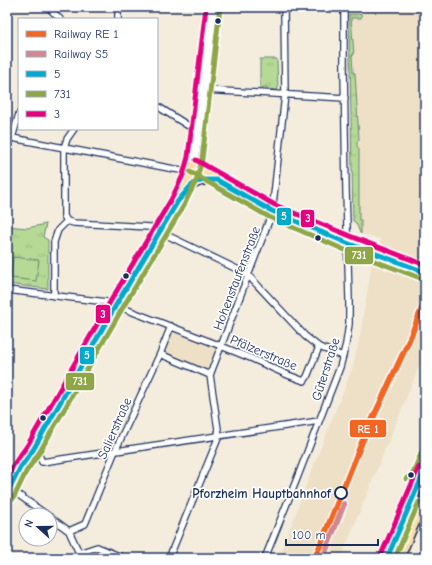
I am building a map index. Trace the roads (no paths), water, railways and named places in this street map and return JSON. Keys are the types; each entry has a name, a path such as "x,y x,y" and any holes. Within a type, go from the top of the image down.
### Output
{"main road":[{"path":"7,496 9,483 20,468 36,452 116,305 178,201 190,177 193,166 204,90 213,7"},
{"path":"193,166 272,211 347,243 425,272"},
{"path":"178,201 196,182 217,180"},
{"path":"387,558 425,470"},
{"path":"399,558 421,507 425,502 419,485"}],"street":[{"path":"48,7 59,18"},
{"path":"118,7 118,18"},
{"name":"Hohenstaufenstraße","path":"210,375 272,211 275,196 285,95 284,7"},
{"name":"Güterstraße","path":"265,558 319,421 343,356 347,340 349,324 344,7"},
{"path":"204,90 345,98"},
{"path":"158,107 186,125 198,130"},
{"path":"18,117 10,137 174,169 183,170 193,166"},
{"path":"73,130 64,148 64,216 67,220 74,223 148,227 248,275 305,336 319,347 343,356"},
{"path":"54,296 54,242 58,230 67,220"},
{"name":"Pfälzerstraße","path":"7,290 108,302 222,346 304,381"},
{"name":"Salierstraße","path":"69,531 85,524 115,451 160,354 171,326"},
{"name":"Güterstraße","path":"304,381 319,347"},
{"path":"160,354 210,375 219,436 169,558"},
{"path":"36,452 42,462 319,421"},
{"path":"9,483 16,493 36,507"},
{"path":"58,523 69,531 78,555 97,547 124,558"}],"rail line":[{"name":"S5","path":"323,558 344,504"}],"place":[{"name":"Pforzheim Hauptbahnhof","path":"341,493"}]}
